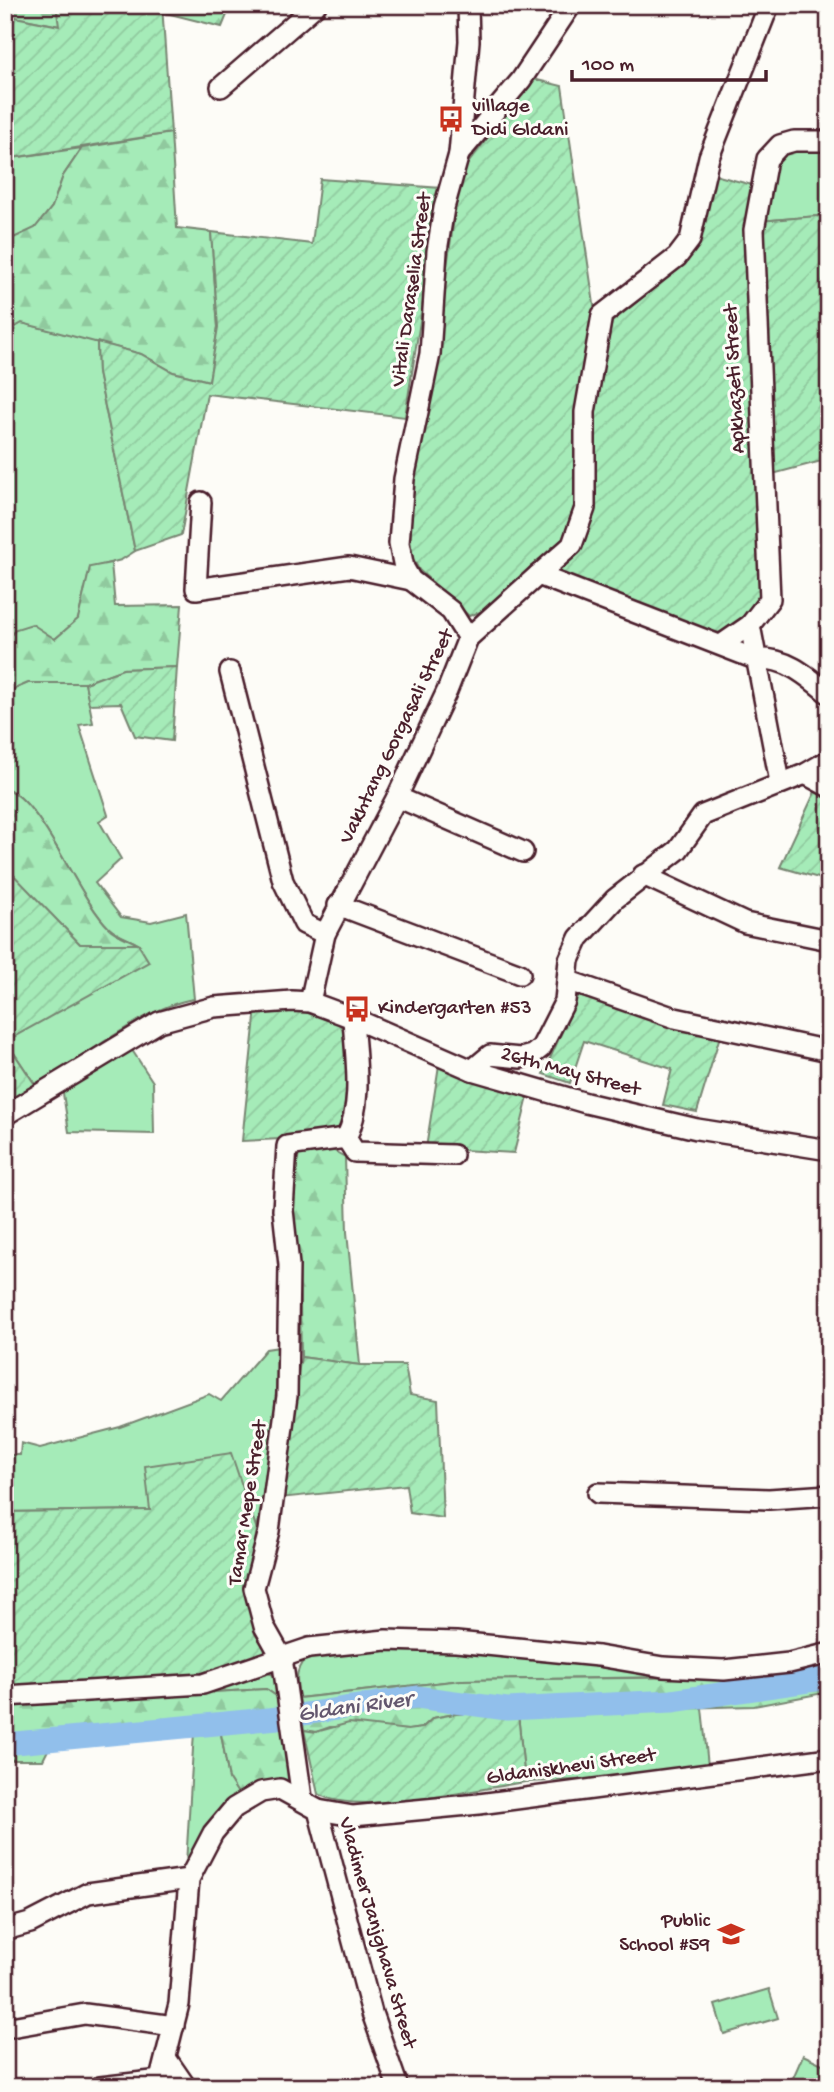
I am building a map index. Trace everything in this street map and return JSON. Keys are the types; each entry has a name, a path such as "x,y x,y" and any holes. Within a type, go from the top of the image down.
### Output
{"street":[{"path":"222,87 316,5"},
{"name":"Vitali Daraselia Street","path":"411,580 400,555 404,479 426,380 437,251 444,208 458,154 469,41 468,5"},
{"path":"458,154 521,80 571,5"},
{"name":"Vakhtang Gorgasali Street","path":"310,1002 325,934 397,797 447,691 468,638 572,545 585,508 585,412 602,314 677,257 690,240 709,157 769,5"},
{"name":"Apkhazeti Street","path":"721,645 750,625 770,599 754,230 767,159 780,145 794,141 829,141"},
{"path":"201,502 196,589 349,567 411,580 451,611 468,638"},
{"path":"538,575 755,659 775,658 803,673 829,694"},
{"path":"750,625 780,782"},
{"path":"230,672 283,881 304,924 325,934"},
{"path":"472,1070 490,1055 520,1058 532,1055 541,1048 565,1001 569,960 579,937 643,875 678,850 703,815 805,774 829,760"},
{"path":"805,774 829,787"},
{"path":"397,797 523,852"},
{"path":"643,875 745,923 829,940"},
{"path":"338,905 520,974"},
{"path":"569,981 675,1018 829,1051"},
{"path":"5,1115 159,1022 201,1010 248,1002 310,1002"},
{"name":"26th May Street","path":"310,1002 472,1070 586,1104 696,1129 829,1150"},
{"path":"353,1018 356,1099 352,1126 346,1138 355,1152 453,1155"},
{"name":"Tamar Mepe Street","path":"282,1658 264,1626 254,1588 269,1531 287,1396 289,1265 283,1210 287,1146 346,1138"},
{"path":"598,1493 769,1499 829,1495"},
{"path":"5,1696 203,1684 309,1648 386,1640 456,1642 598,1656 663,1667 724,1670 789,1663 826,1654 829,1658"},
{"path":"282,1658 295,1732 302,1798"},
{"name":"Gldaniskhevi Street","path":"318,1810 353,1816 479,1804 829,1758"},
{"name":"Vladimer Janjghava Street","path":"100,2087 160,2083 179,2004 189,1879 213,1833 234,1808 261,1792 280,1789 302,1798 318,1810 372,2013 398,2087"},
{"path":"5,1930 30,1923 88,1893 189,1879"},
{"path":"5,2028 85,2014 174,2026"},
{"path":"166,2059 186,2087"}],"green space":[{"path":"5,5 56,5 60,26 5,15"},
{"path":"56,5 162,5 171,133 5,159 5,15 59,26"},
{"path":"162,5 231,5 222,27 162,12"},
{"path":"533,79 562,86 595,311 578,496 561,544 488,609 469,616 419,570 410,553 412,479 427,403 458,191 466,166"},
{"path":"171,133 177,228 211,232 218,327 209,381 173,372 141,354 22,323 5,333 5,242 35,228 52,207 63,176 82,148"},
{"path":"829,146 829,215 760,221 772,164 792,147"},
{"path":"82,148 63,176 52,207 35,229 5,242 5,159"},
{"path":"711,174 756,186 762,598 729,632 711,633 551,571 579,547 592,419 612,322 686,262 697,245"},
{"path":"320,179 441,188 405,417 207,394 181,535 135,551 98,373 97,342 141,354 173,372 209,381 218,327 211,232 312,244"},
{"path":"829,215 829,459 769,475 760,221"},
{"path":"22,323 97,342 98,373 135,551 121,560 90,568 78,619 55,639 16,629 5,642 5,333"},
{"path":"111,563 115,606 182,605 177,667 123,669 85,683 28,683 5,693 5,642 16,629 32,624 55,639 78,619 90,567"},
{"path":"177,667 172,741 135,736 121,703 89,704 85,683 123,669"},
{"path":"66,680 85,683 93,723 79,725 108,815 99,821 121,859 95,883 121,917 151,922 186,913 194,999 176,1003 135,1023 36,1086 6,1041 66,1006 138,944 109,928 97,914 46,829 19,796 5,788 5,693 28,683"},
{"path":"820,781 829,787 829,881 780,867"},
{"path":"5,788 19,796 46,829 97,914 109,928 138,944 80,944 5,867"},
{"path":"6,867 80,944 138,944 149,962 6,1041 36,1086 5,1102"},
{"path":"578,996 720,1036 697,1112 663,1105 672,1069 584,1041 570,1083 543,1074"},
{"path":"299,1004 334,1019 344,1030 350,1043 353,1071 342,1128 321,1137 242,1141 256,1008"},
{"path":"128,1044 153,1082 154,1134 69,1132 62,1087"},
{"path":"439,1065 529,1093 514,1153 426,1148"},
{"path":"329,1148 345,1157 347,1232 360,1365 301,1357 299,1255 292,1232 290,1192 299,1154"},
{"path":"279,1347 273,1436 257,1530 230,1453 151,1510 5,1512 5,1455 20,1455 21,1443 40,1448 120,1427 209,1394 221,1401 266,1349"},
{"path":"301,1357 360,1365 405,1365 410,1395 438,1400 443,1518 410,1513 406,1485 280,1498 287,1432"},
{"path":"231,1453 257,1530 246,1592 255,1634 270,1655 186,1683 5,1689 5,1512 150,1510 145,1466"},
{"path":"469,1647 676,1677 462,1680 299,1698 299,1668 311,1653"},
{"path":"827,1665 829,1692 754,1706 455,1714 433,1718 422,1728 408,1730 330,1727 316,1732 304,1730 299,1698 462,1680 719,1677"},
{"path":"266,1673 276,1675 282,1700 266,1689 199,1693"},
{"path":"266,1689 282,1700 295,1787 241,1798 229,1779 220,1728 51,1744 43,1760 5,1760 5,1705"},
{"path":"702,1708 708,1766 598,1779 525,1782 518,1714"},
{"path":"455,1714 518,1714 525,1782 389,1802 361,1803 336,1800 318,1794 304,1730 316,1732 349,1723 408,1730 422,1728 433,1718"},
{"path":"220,1728 229,1779 241,1798 186,1864 194,1732"},
{"path":"769,1989 778,2018 724,2034 715,2005"},
{"path":"803,2055 829,2067 828,2087 789,2087"}],"waterway":[{"name":"Gldani River","path":"5,1744 278,1718 417,1697 507,1709 672,1701 829,1678"}],"place":[{"name":"village Didi Gldani","path":"451,119"},
{"name":"Kindergarten #53","path":"357,1009"},
{"name":"Public School #59","path":"731,1934"}]}
